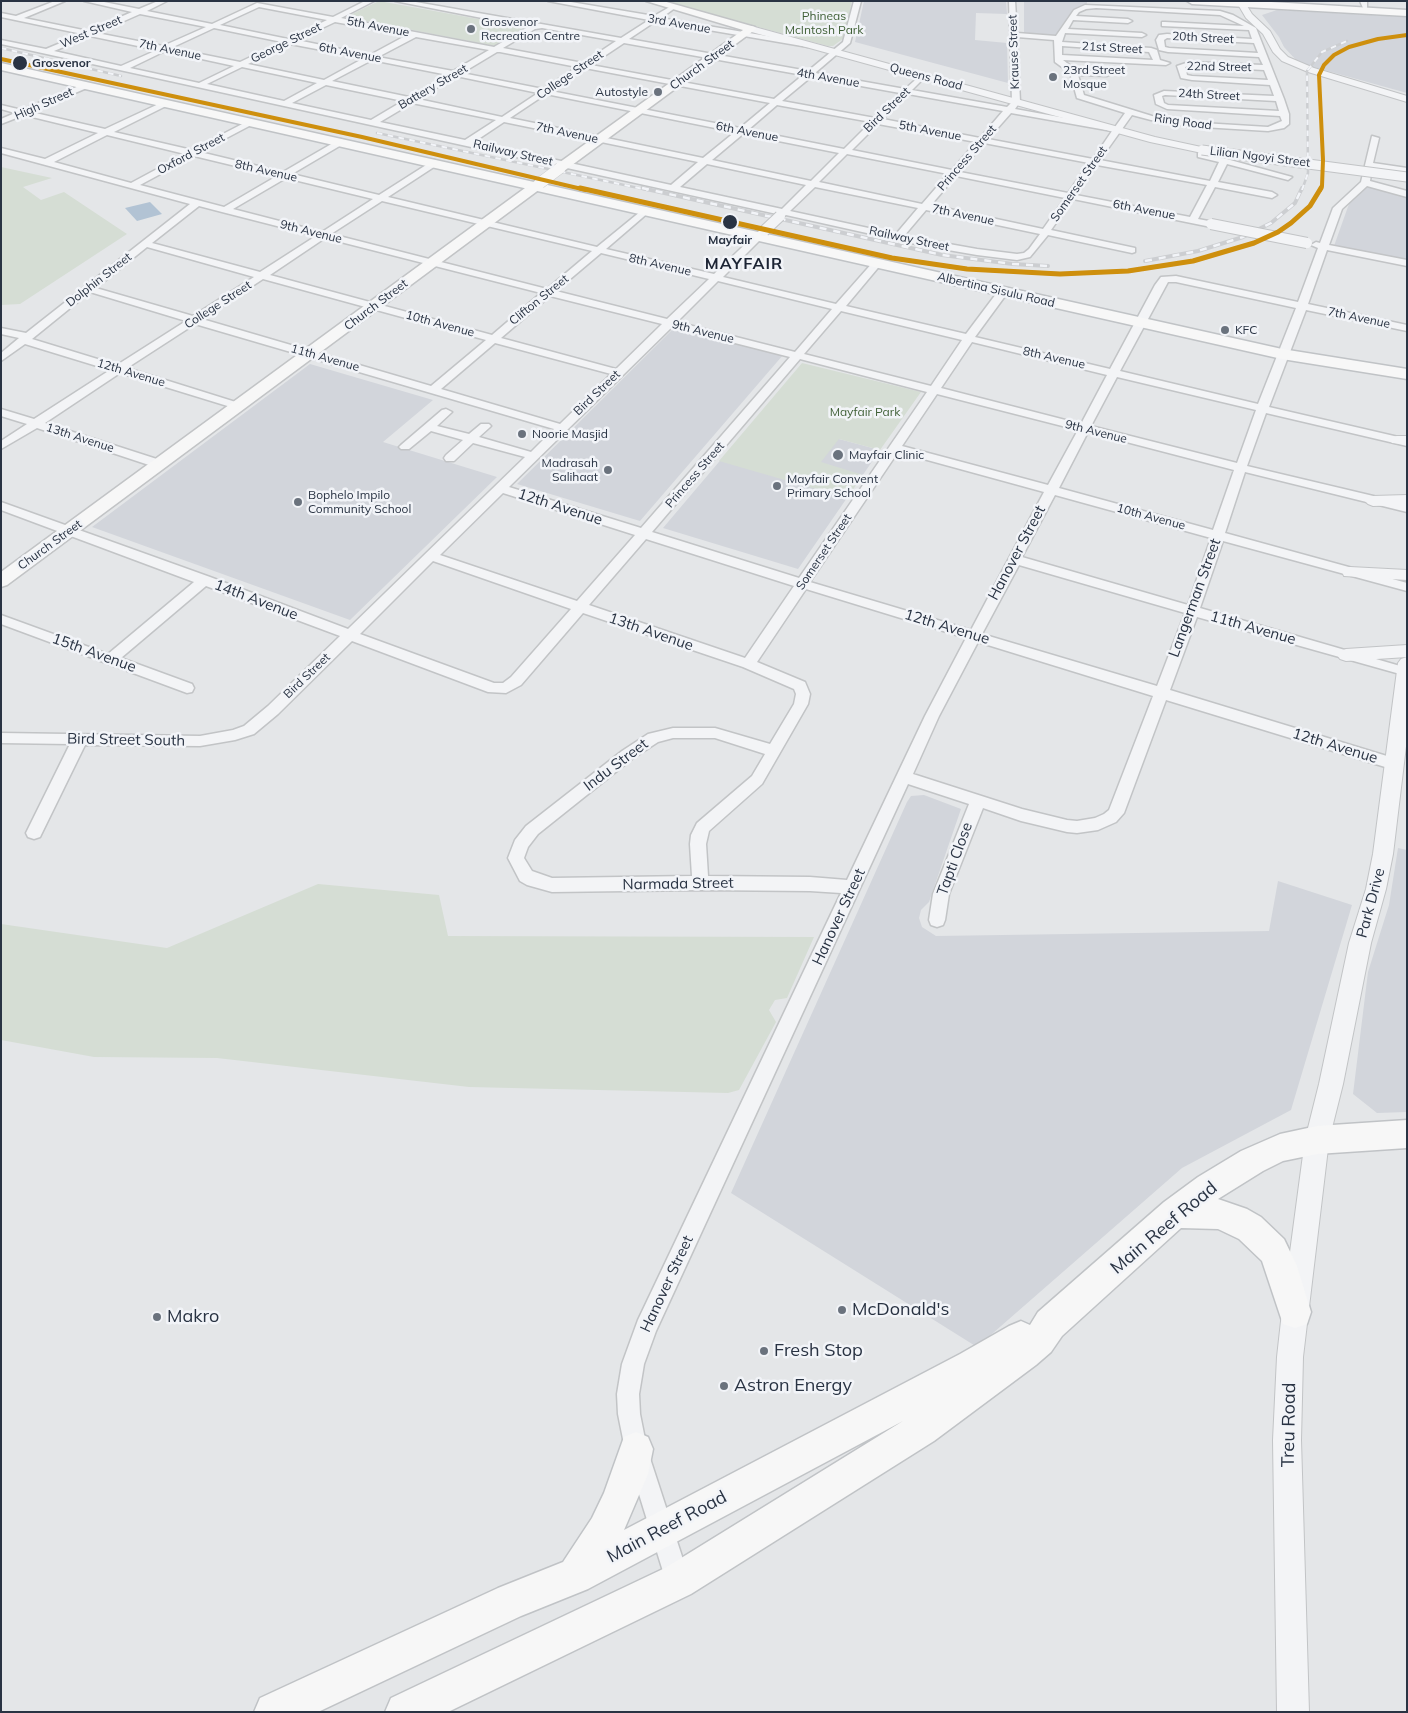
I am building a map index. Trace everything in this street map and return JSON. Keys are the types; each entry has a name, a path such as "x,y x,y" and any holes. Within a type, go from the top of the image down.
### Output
{"main road":[{"name":"Queens Road","path":"651,1 747,32"},
{"path":"1192,1 1241,2 1289,7 1407,13"},
{"path":"1262,1 1364,4 1407,9"},
{"path":"1249,16 1266,9 1289,7"},
{"name":"Church Street","path":"1,581 562,166 747,32"},
{"name":"Albertina Sisulu Road","path":"4,68 86,84 434,164 538,184 646,210 761,233 877,263 1282,354 1407,374"},
{"name":"Main Reef Road","path":"405,1712 678,1581 922,1429 1024,1354 1050,1324 1175,1213 1209,1187 1252,1161 1280,1148 1317,1140 1407,1134"},
{"path":"1175,1213 1218,1214 1236,1220 1250,1228 1273,1250 1281,1266 1295,1312"},
{"name":"Main Reef Road","path":"274,1712 511,1601 575,1576 1050,1324"},
{"path":"575,1576 605,1531 630,1474 636,1449"}],"street":[{"path":"1,25 62,1"},
{"name":"6th Avenue","path":"87,1 1407,264"},
{"name":"West Street","path":"46,52 164,1"},
{"name":"5th Avenue","path":"243,1 1272,195"},
{"name":"George Street","path":"200,85 371,1"},
{"name":"4th Avenue","path":"398,1 1116,130"},
{"name":"3rd Avenue","path":"551,1 575,3 654,19 747,32"},
{"path":"673,188 849,39 858,1"},
{"name":"Krause Street","path":"1012,1 1016,102"},
{"path":"1160,1 1164,10"},
{"path":"1241,2 1249,16 1268,33 1276,50 1285,59 1298,65 1407,99"},
{"path":"564,10 575,3"},
{"path":"123,68 262,4"},
{"path":"455,12 468,5"},
{"name":"College Street","path":"467,143 673,7"},
{"path":"1108,74 1074,72 1060,64 1058,41 1071,18 1078,10 1089,7 1226,14 1252,28 1285,114"},
{"name":"7th Avenue","path":"1,15 1132,250"},
{"path":"1071,18 1124,21 1122,34"},
{"name":"Battery Street","path":"372,123 546,20"},
{"path":"1165,24 1252,28"},
{"path":"1063,31 1142,35"},
{"name":"Queens Road","path":"747,32 835,52 1288,177"},
{"path":"284,104 415,34"},
{"path":"1014,35 1058,41"},
{"name":"20th Street","path":"1162,48 1160,39 1164,37 1257,41"},
{"name":"21st Street","path":"1058,41 1151,50 1154,52 1156,62"},
{"name":"Railway Street","path":"1,42 467,143 562,166 673,188 781,214 977,252 1017,257 1027,255"},
{"name":"21st Street","path":"1162,48 1179,51 1262,55"},
{"name":"22nd Street","path":"1058,57 1166,63"},
{"name":"22nd Street","path":"1267,68 1185,64 1181,66 1184,76 1200,80 1273,83"},
{"name":"Ring Road","path":"1074,72 1080,96 1173,123 1259,129 1281,126 1286,122 1285,114"},
{"name":"Bird Street","path":"249,730 273,710 922,76"},
{"name":"High Street","path":"1,122 86,84"},
{"name":"24th Street","path":"1280,99 1158,94 1160,104 1167,107 1285,114"},
{"name":"Princess Street","path":"898,237 1016,102"},
{"path":"46,162 165,103"},
{"name":"8th Avenue","path":"1,107 1403,441"},
{"name":"Somerset Street","path":"1027,255 1032,251 1072,196 1130,112"},
{"name":"Oxford Street","path":"131,186 250,122"},
{"path":"1375,138 1365,183 1407,194"},
{"path":"225,210 340,142"},
{"name":"9th Avenue","path":"1,150 131,186 669,324 1240,468 1407,508"},
{"name":"Lilian Ngoyi Street","path":"1201,152 1407,177"},
{"path":"1193,220 1225,160"},
{"name":"College Street","path":"1,446 434,164"},
{"path":"1368,165 1407,171"},
{"name":"Langerman Street","path":"905,777 1021,815 1067,826 1098,824 1116,813 1160,692 1193,610 1240,468 1264,408 1282,354 1325,247 1338,208 1365,183"},
{"name":"Dolphin Street","path":"1,358 197,203"},
{"name":"Clifton Street","path":"433,390 492,338 646,210"},
{"name":"10th Avenue","path":"145,244 618,373"},
{"name":"Princess Street","path":"512,685 877,263"},
{"name":"7th Avenue","path":"1165,279 1182,280 1407,328"},
{"name":"Hanover Street","path":"678,1581 636,1449 629,1414 628,1394 633,1364 646,1328 932,716 1082,428 1165,279"},
{"name":"11th Avenue","path":"89,289 562,428"},
{"name":"Somerset Street","path":"748,664 969,338 1003,292"},
{"name":"12th Avenue","path":"1,331 238,406"},
{"name":"13th Avenue","path":"1,412 159,464"},
{"path":"406,447 446,412"},
{"path":"450,458 485,426"},
{"path":"429,427 533,456"},
{"name":"10th Avenue","path":"896,448 1407,587"},
{"name":"12th Avenue","path":"500,488 803,584 1395,764"},
{"path":"1373,501 1407,500"},
{"name":"14th Avenue","path":"1,506 71,530 493,688 506,688 512,685"},
{"name":"13th Avenue","path":"430,556 748,664 793,682 803,690 803,698 773,751"},
{"name":"11th Avenue","path":"1014,559 1346,655 1406,667"},
{"path":"1350,572 1407,575"},
{"path":"111,659 205,580"},
{"name":"15th Avenue","path":"1,619 187,688"},
{"path":"1346,655 1407,651"},
{"name":"Park Drive","path":"1317,1140 1331,1084 1360,942 1380,872 1406,667"},
{"name":"Bird Street South","path":"1,738 200,741 235,735 249,730"},
{"name":"Indu Street","path":"516,858 521,844 532,830 627,755 653,738 672,733 715,733 773,751"},
{"path":"34,833 80,739"},
{"path":"701,883 698,844 699,835 703,827 711,817 757,780 773,751"},
{"name":"Tapti Close","path":"937,920 941,894 978,800"},
{"name":"Narmada Street","path":"516,858 526,876 540,884 552,886 701,883 810,884 852,887"},
{"name":"Treu Road","path":"1293,1712 1287,1440 1290,1357 1317,1140"}],"shaded area":[{"path":"864,1 1006,1 1007,14 976,13 975,40 1007,43 1008,83 855,42"},
{"path":"1024,1 1087,1 1087,5 1074,9 1055,36 1024,34"},
{"path":"1277,10 1407,17 1407,93 1306,65 1296,60 1284,47 1279,37 1262,15"},
{"path":"1368,186 1407,197 1407,260 1334,246 1350,201"},
{"path":"674,328 783,355 640,521 517,484"},
{"name":"Bophelo Impilo Community School","path":"310,364 433,400 383,442 497,477 350,620 92,527"},
{"name":"Mayfair Convent Primary School","path":"757,417 880,450 798,569 663,528"},
{"path":"924,795 961,809 929,902 921,910 919,918 922,927 936,936 1269,931 1278,881 1352,905 1291,1110 1182,1168 977,1347 731,1193 907,802 911,796"},
{"path":"1398,848 1407,850 1407,1112 1377,1113 1353,1094 1368,972 1389,905"}],"green space":[{"path":"379,1 526,28 495,46 346,17"},
{"name":"Phineas McIntosh Park","path":"663,1 852,1 844,38 833,46 828,46"},
{"path":"1,167 52,178 23,187 41,200 64,192 127,234 20,304 1,305"},
{"name":"Mayfair Park","path":"802,363 921,392 880,450 839,439 821,462 863,475 847,498 719,461"},
{"path":"318,884 439,895 448,936 814,937 787,998 775,1000 769,1010 776,1022 739,1090 728,1093 469,1087 217,1058 94,1057 1,1040 1,924 167,948"}],"water":[{"path":"150,202 162,214 137,221 125,208"}],"railway":[{"path":"1321,188 1323,160 1319,75 1324,65 1334,55 1349,47 1378,39 1407,35"},
{"path":"1302,190 1308,173 1307,71 1322,52 1347,41"},
{"path":"1,48 121,76"},
{"path":"1,59 362,137 586,190"},
{"path":"377,133 648,190"},
{"path":"580,188 892,258 967,269 1060,274 1128,271 1193,261 1254,243 1278,232 1291,223 1310,206 1321,188"},
{"path":"642,188 942,255 1013,264 1048,266"},
{"path":"1145,261 1198,251 1243,237 1271,223 1295,203 1302,188"}],"transit line":[{"path":"1,59 362,137 498,170 892,258 967,269 1060,274 1128,271 1193,261 1254,243 1278,232 1310,206 1322,186 1323,160 1319,75 1324,65 1334,55 1349,47 1378,39 1407,35"}],"place":[{"name":"Grosvenor Recreation Centre","path":"471,29"},
{"name":"Grosvenor","path":"20,63"},
{"name":"23rd Street Mosque","path":"1053,77"},
{"name":"Autostyle","path":"658,92"},
{"name":"Mayfair","path":"730,222"},
{"name":"KFC","path":"1225,330"},
{"name":"Noorie Masjid","path":"522,434"},
{"name":"Mayfair Clinic","path":"838,455"},
{"name":"Madrasah Salihaat","path":"608,470"},
{"name":"Mayfair Convent Primary School","path":"777,486"},
{"name":"Bophelo Impilo Community School","path":"298,502"},
{"name":"McDonald's","path":"842,1310"},
{"name":"Makro","path":"157,1317"},
{"name":"Fresh Stop","path":"764,1351"},
{"name":"Astron Energy","path":"724,1386"}],"district":[{"name":"MAYFAIR","path":"744,264"}]}
